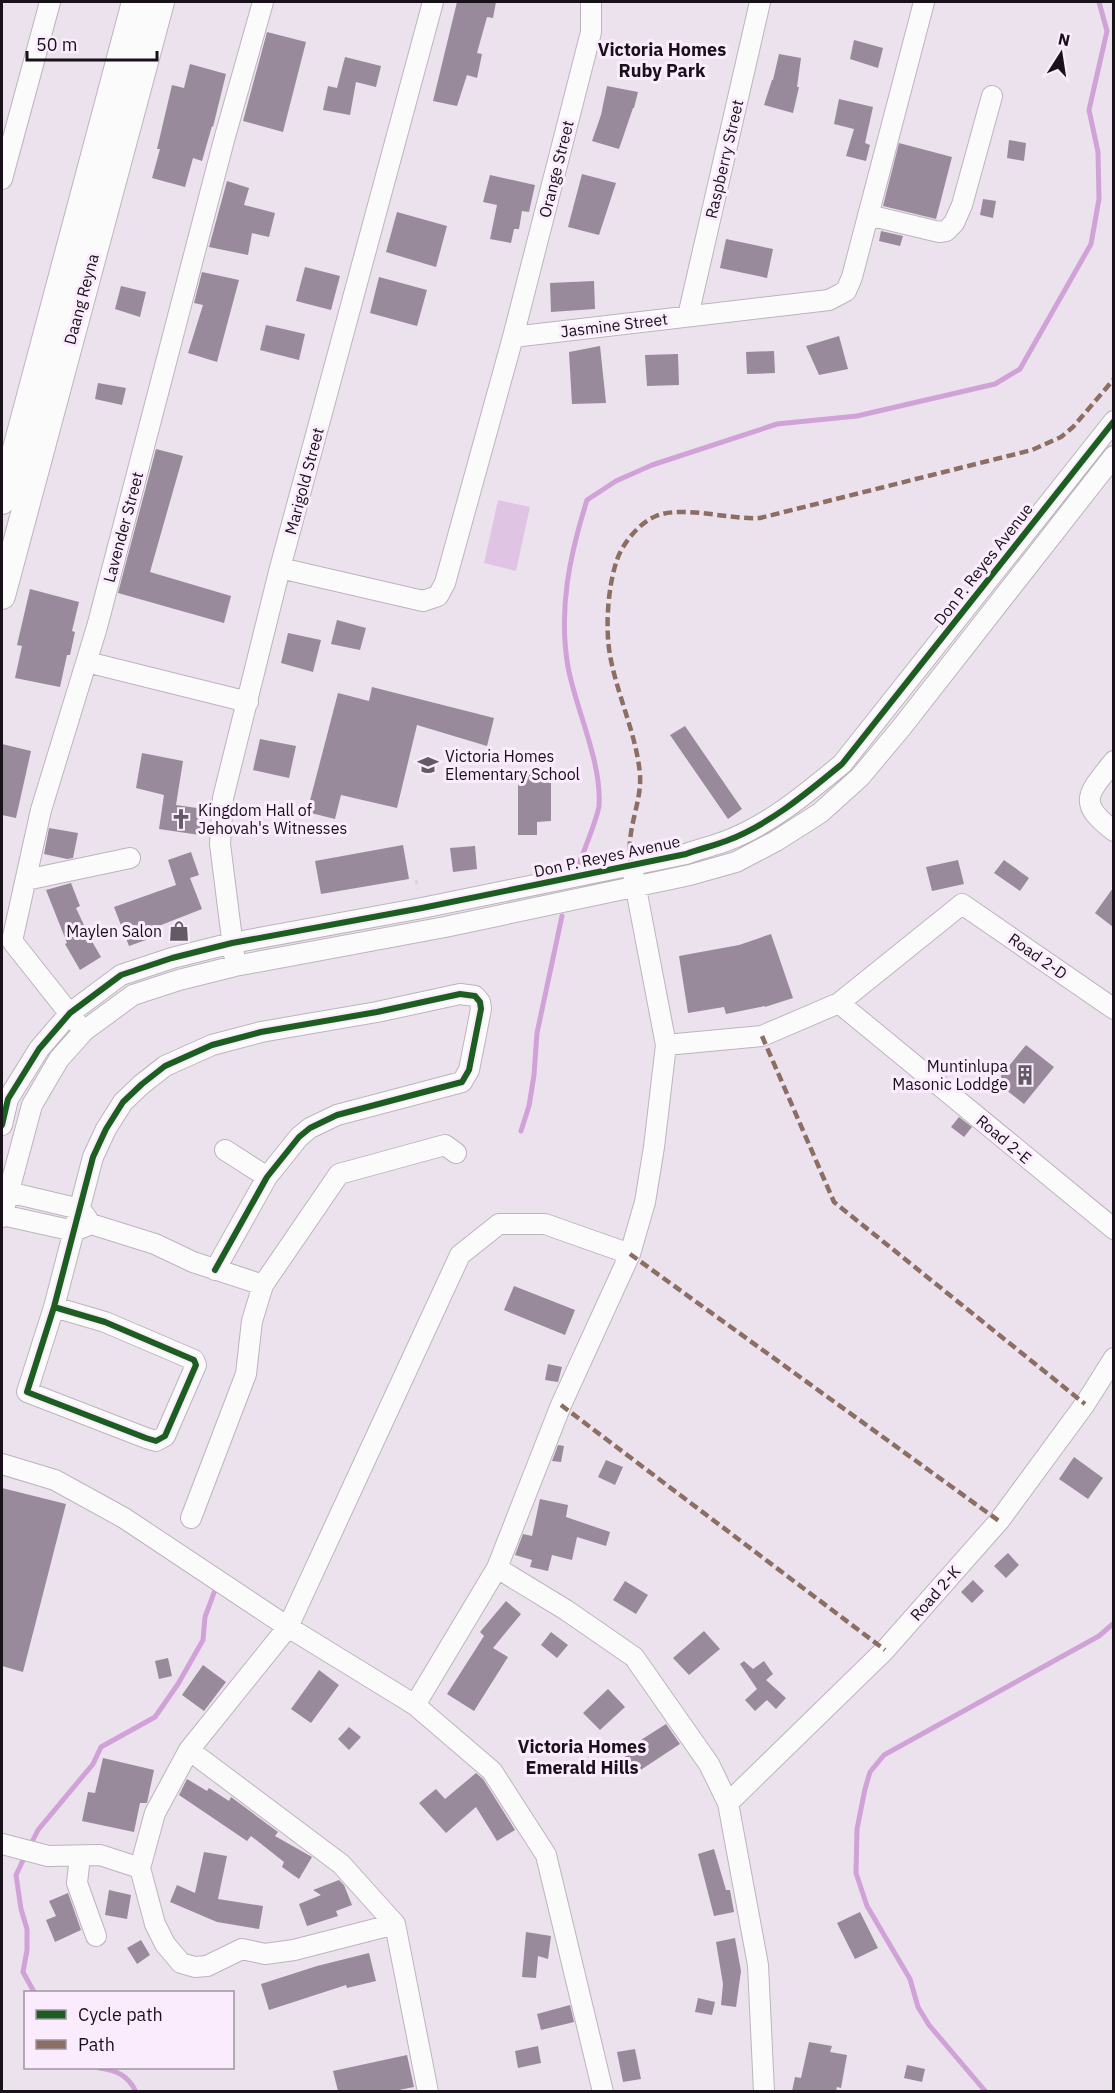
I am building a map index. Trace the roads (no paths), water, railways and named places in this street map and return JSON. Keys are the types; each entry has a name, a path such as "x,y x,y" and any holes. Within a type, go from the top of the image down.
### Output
{"main road":[{"name":"Daang Reyna","path":"2,501 135,2"},
{"name":"Daang Reyna","path":"2,596 161,2"}],"street":[{"path":"2,179 50,2"},
{"name":"Lavender Street","path":"84,1031 12,941 41,810 87,662 224,140 263,2"},
{"name":"Marigold Street","path":"235,966 220,844 223,798 280,568 433,2"},
{"name":"Orange Street","path":"513,337 591,32 591,2"},
{"name":"Raspberry Street","path":"688,316 760,2"},
{"name":"Jasmine Street","path":"513,337 829,300 846,291 852,277 924,2"},
{"path":"868,215 939,232 946,231 954,223 962,205 992,96"},
{"path":"280,568 423,601 438,596 445,583 513,337"},
{"name":"Don P. Reyes Avenue","path":"2,1125 8,1099 39,1049 70,1013 121,975 232,942 422,908 686,854 727,840 766,820 804,795 842,764 1113,421"},
{"path":"82,1222 2,1216 32,1105 59,1059 84,1031 133,994 235,966 445,927 690,875 736,862 776,841 820,813 860,777 901,728 1113,456"},
{"path":"87,662 248,702"},
{"path":"1113,761 1090,795 1093,812 1113,831"},
{"path":"26,880 130,858"},
{"path":"415,1705 497,1568 561,1405 630,1254 645,1203 666,1045 631,864"},
{"name":"Road 2-D","path":"839,1003 963,904 1113,1009"},
{"path":"54,1307 105,1322 194,1359 196,1365 165,1436 156,1441 146,1438 27,1392 54,1307 82,1222 93,1157 106,1129 123,1102 165,1066 212,1045 261,1032 460,994 475,996 480,1002 481,1009 469,1070 462,1082 337,1115 310,1128 299,1137 267,1177 215,1270"},
{"path":"666,1045 762,1036 839,1003"},
{"name":"Road 2-E","path":"839,1003 1113,1229"},
{"path":"191,1518 246,1374 252,1321 263,1285 339,1174 445,1145 456,1154"},
{"path":"225,1150 267,1177"},
{"path":"8,1192 82,1222 155,1244 193,1262 263,1285"},
{"path":"395,1924 294,1950 265,1954 242,1949 207,1966 195,1967 181,1963 165,1944 154,1924 140,1868 155,1813 189,1750 288,1627 460,1255 499,1224 545,1224 630,1254"},
{"name":"Road 2-K","path":"728,1803 885,1650 999,1521 1085,1404 1113,1358"},
{"path":"2,1464 55,1480 124,1518 288,1627 415,1705 492,1771 546,1855 603,2091"},
{"path":"497,1568 566,1610 634,1657 709,1764 728,1803 758,1965 764,2091"},
{"path":"189,1750 341,1864 395,1924 428,2091"},
{"path":"2,1844 48,1856 100,1855 140,1868"},
{"path":"80,1856 77,1883 96,1936"}],"waterway":[{"path":"578,867 598,812 599,789 593,754 568,667 564,624 567,582 575,541 587,500 616,481 652,465 777,424 857,416 995,384 1020,369 1091,244 1099,199 1098,152 1089,110 1107,31 1099,2"},
{"path":"521,1131 529,1106 537,1033 562,916"},
{"path":"30,1846 38,1830 93,1764 101,1747 155,1717 178,1684 203,1640 205,1617 215,1590"},
{"path":"986,2092 929,2025 918,2007 910,1979 867,1906 856,1873 857,1829 865,1789 870,1772 884,1755 1099,1636 1114,1623"},
{"path":"26,1854 16,1875 21,1909 27,1929 27,1950 23,1972 33,1991"},
{"path":"105,2069 121,2074 136,2092"}],"place":[{"name":"Victoria Homes Elementary School","path":"428,765"},
{"name":"Kingdom Hall of Jehovah's Witnesses","path":"181,819"},
{"name":"Maylen Salon","path":"179,931"},
{"name":"Muntinlupa Masonic Loddge","path":"1025,1075"}],"district":[{"name":"Victoria Homes Ruby Park","path":"662,60"},
{"name":"Victoria Homes Emerald Hills","path":"582,1757"}]}
